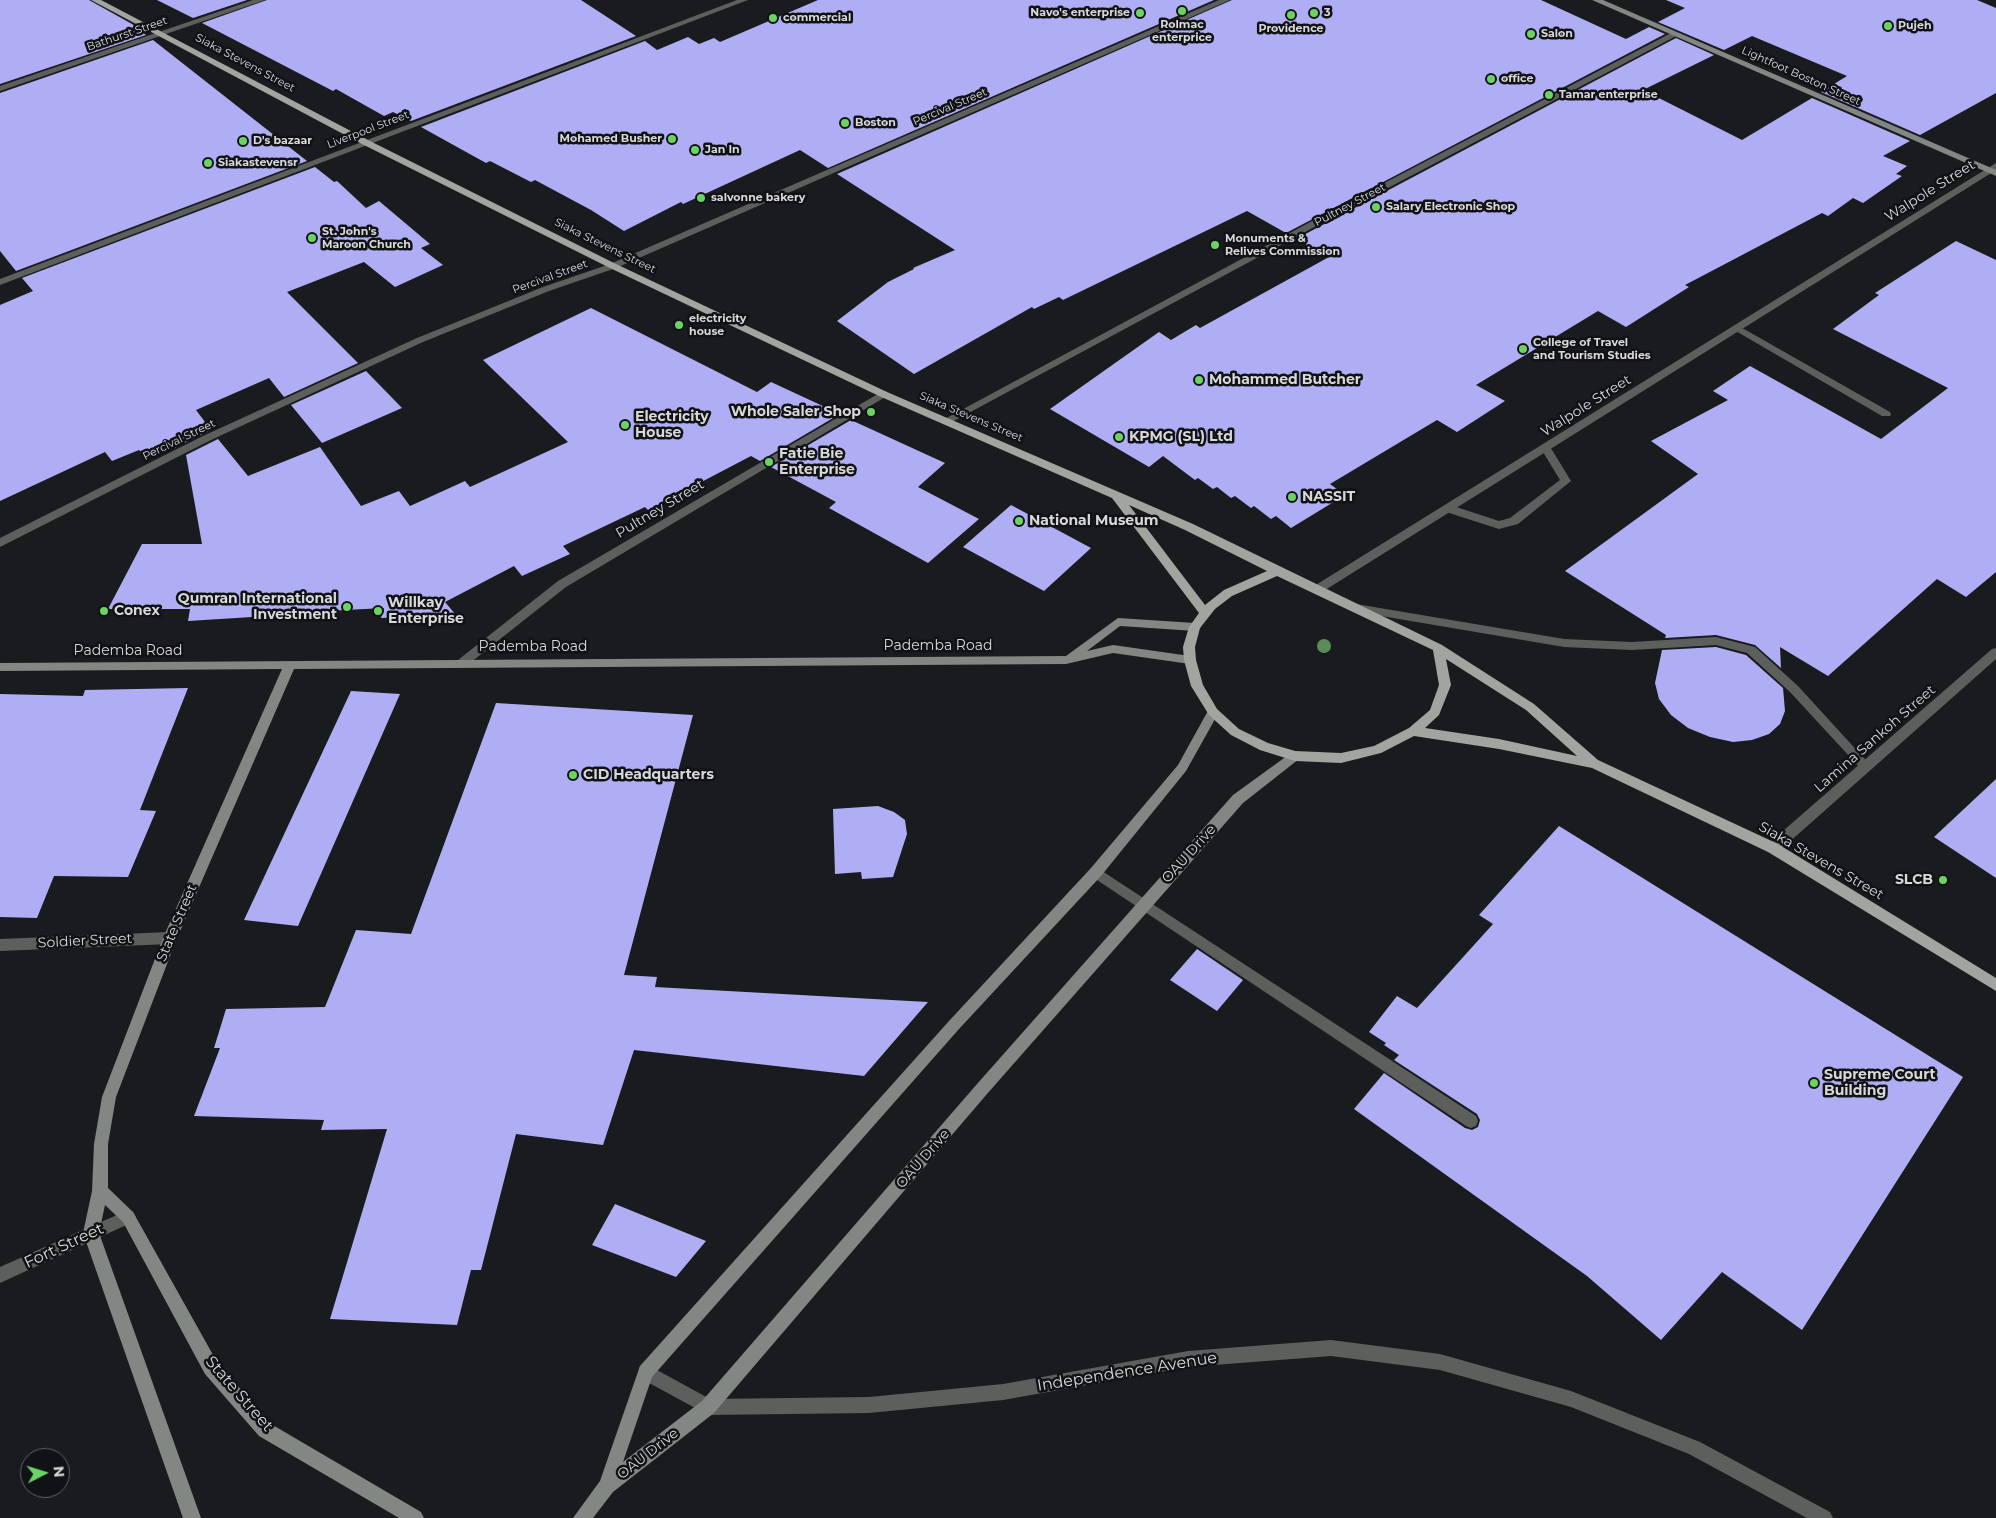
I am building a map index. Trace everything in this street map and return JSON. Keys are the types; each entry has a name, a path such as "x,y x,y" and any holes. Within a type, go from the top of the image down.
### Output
{"main road":[{"name":"Siaka Stevens Street","path":"94,0 365,142 613,266 883,394 1189,527 1438,648 1530,707 1595,764"},
{"name":"Siaka Stevens Street","path":"1114,494 1205,613"},
{"path":"1277,571 1228,593 1205,613 1195,627 1189,647 1190,660 1197,686 1214,712 1235,732 1264,747 1295,756 1341,758 1377,750 1414,731 1435,712 1445,685 1438,648"},
{"name":"Siaka Stevens Street","path":"1414,731 1499,744 1595,764 1772,848 1996,985"}],"street":[{"name":"Bathurst Street","path":"0,89 261,0"},
{"name":"Liverpool Street","path":"0,282 365,142 744,0"},
{"name":"Percival Street","path":"0,543 207,438 420,340 546,289 613,266 1226,0"},
{"name":"Lightfoot Boston Street","path":"1596,0 1994,170"},
{"name":"Pultney Street","path":"946,421 1328,216 1676,34"},
{"name":"Walpole Street","path":"1318,589 1994,170"},
{"path":"1737,328 1886,414"},
{"name":"Pultney Street","path":"462,662 562,584 883,394"},
{"path":"1447,508 1499,525 1514,521 1566,481 1545,447"},
{"path":"1356,608 1564,643 1632,646 1716,641 1750,650 1794,689 1866,768"},
{"path":"1066,660 1118,622 1195,627"},
{"name":"Pademba Road","path":"0,667 462,662 1066,660 1113,649 1190,660"},
{"name":"Lamina Sankoh Street","path":"1772,848 1866,768 1996,652"},
{"name":"State Street","path":"91,1233 100,1191 101,1144 110,1097 170,938 290,665"},
{"name":"OAU Drive","path":"607,1486 646,1372 954,1025 1096,872 1182,768 1214,712"},
{"name":"OAU Drive","path":"607,1486 708,1407 1238,799 1295,756"},
{"path":"1096,872 1471,1121"},
{"name":"Soldier Street","path":"0,945 170,938"},
{"name":"State Street","path":"100,1191 128,1218 211,1368 265,1430 416,1518"},
{"name":"Fort Street","path":"0,1275 128,1218"},
{"path":"91,1233 192,1518"},
{"name":"Independence Avenue","path":"708,1407 869,1405 1003,1392 1188,1359 1331,1348 1440,1362 1571,1399 1694,1448 1824,1518"},
{"path":"646,1372 708,1407"},
{"path":"582,1518 607,1486"}],"building":[{"path":"0,0 89,0 132,24 146,35 0,84"},
{"path":"157,0 247,0 193,18"},
{"path":"267,0 581,0 636,36 411,121 393,112 384,116 336,89 333,91 202,23"},
{"path":"818,0 1214,0 828,168 800,150 683,204 681,202 624,231 591,210 535,180 531,182 490,161 486,163 421,127 645,41 657,50 688,37 699,44 714,38 720,42"},
{"path":"1232,0 1541,0 1626,39 1649,27 1665,34 1286,233 1247,211 1063,300 1059,297 1034,309 1032,307 914,374 837,321 888,282 913,268 955,250 837,174"},
{"path":"1666,0 1977,0 1996,8 1996,93 1920,135 1821,92 1847,76 1752,36 1724,50 1658,22 1685,8"},
{"path":"1676,38 1714,55 1643,90 1742,140 1812,98 1910,141 1883,156 1907,166 1896,174 1902,176 1863,203 1853,198 1828,216 1822,213 1685,285 1689,287 1626,327 1598,311 1476,385 1505,401 1457,432 1437,420 1330,484 1345,495 1291,528 1276,516 1271,519 1254,506 1251,508 1235,496 1231,498 1217,487 1213,489 1198,478 1195,480 1163,456 1149,467 1050,409 1159,332 1171,340 1196,325 1200,328 1329,257 1296,239"},
{"path":"153,40 307,161 16,271 0,251 0,93"},
{"path":"315,167 334,182 337,181 366,208 379,201 430,244 421,248 443,265 395,287 364,262 287,292 358,363 284,397 269,378 196,410 211,430 170,450 146,456 139,450 112,461 105,452 0,501 0,305 33,291 22,278"},
{"path":"1956,241 1996,260 1996,572 1966,597 1937,579 1828,676 1780,647 1781,668 1755,645 1716,635 1665,638 1666,635 1565,571 1698,474 1651,441 1728,400 1713,391 1750,366 1881,439 1948,388 1833,329 1879,295 1875,293"},
{"path":"591,308 757,392 771,382 840,414 760,461 751,456 648,510 645,507 563,546 570,554 522,576 514,566 445,602 456,615 381,618 384,608 269,614 268,616 188,621 190,609 108,609 142,544 202,544 186,455 218,439 248,476 320,447 361,506 399,491 410,506 465,481 470,487 568,442 483,360"},
{"path":"366,371 402,408 322,443 291,405"},
{"path":"851,420 945,463 918,487 979,519 928,563 829,508 836,502 771,467"},
{"path":"1011,505 1091,548 1044,591 963,547"},
{"path":"1716,647 1746,655 1783,688 1785,711 1780,724 1769,734 1752,740 1733,742 1710,737 1688,728 1671,715 1659,699 1655,683 1662,650"},
{"path":"188,688 140,810 156,811 128,877 54,876 37,918 0,917 0,694 83,696 85,690"},
{"path":"351,691 400,694 298,926 244,920"},
{"path":"496,703 693,715 624,975 657,977 655,987 928,1002 864,1076 634,1050 603,1145 516,1134 481,1270 471,1270 457,1325 330,1319 387,1129 321,1130 324,1120 194,1116 220,1048 214,1048 226,1009 325,1007 356,930 411,934"},
{"path":"1996,779 1996,878 1934,837"},
{"path":"878,806 894,812 905,820 907,834 893,877 862,879 861,872 835,874 833,809"},
{"name":"Supreme Court Building","path":"1559,826 1963,1077 1802,1330 1722,1272 1661,1340 1587,1276 1354,1109 1384,1073 1465,1128 1472,1130 1478,1127 1480,1120 1477,1114 1394,1060 1399,1055 1384,1045 1386,1043 1369,1032 1397,996 1417,1008 1493,924 1479,915"},
{"path":"1197,949 1243,980 1217,1011 1170,980"},
{"path":"615,1204 706,1241 676,1277 592,1245"}],"place":[{"name":"Rolmac enterprice","path":"1182,11"},
{"name":"Navo's enterprise","path":"1140,13"},
{"name":"3","path":"1314,13"},
{"name":"Providence","path":"1291,15"},
{"name":"commercial","path":"773,18"},
{"name":"Pujeh","path":"1888,26"},
{"name":"Salon","path":"1531,34"},
{"name":"office","path":"1491,79"},
{"name":"Tamar enterprise","path":"1549,95"},
{"name":"Boston","path":"845,123"},
{"name":"Mohamed Busher","path":"672,139"},
{"name":"D's bazaar","path":"243,141"},
{"name":"Jan In","path":"695,150"},
{"name":"Siakastevensr","path":"208,163"},
{"name":"salvonne bakery","path":"701,198"},
{"name":"Salary Electronic Shop","path":"1376,207"},
{"name":"St. John's Maroon Church","path":"312,238"},
{"name":"Monuments & Relives Commission","path":"1215,245"},
{"name":"electricity house","path":"679,325"},
{"name":"College of Travel and Tourism Studies","path":"1523,349"},
{"name":"Mohammed Butcher","path":"1199,380"},
{"name":"Whole Saler Shop","path":"871,412"},
{"name":"Electricity House","path":"625,425"},
{"name":"KPMG (SL) Ltd","path":"1119,437"},
{"name":"Fatie Bie Enterprise","path":"769,462"},
{"name":"NASSIT","path":"1292,497"},
{"name":"National Museum","path":"1019,521"},
{"name":"Qumran International Investment","path":"347,607"},
{"name":"Conex","path":"104,611"},
{"name":"Willkay Enterprise","path":"378,611"},
{"name":"CID Headquarters","path":"573,775"},
{"name":"SLCB","path":"1943,880"},
{"name":"Supreme Court Building","path":"1814,1083"}]}
